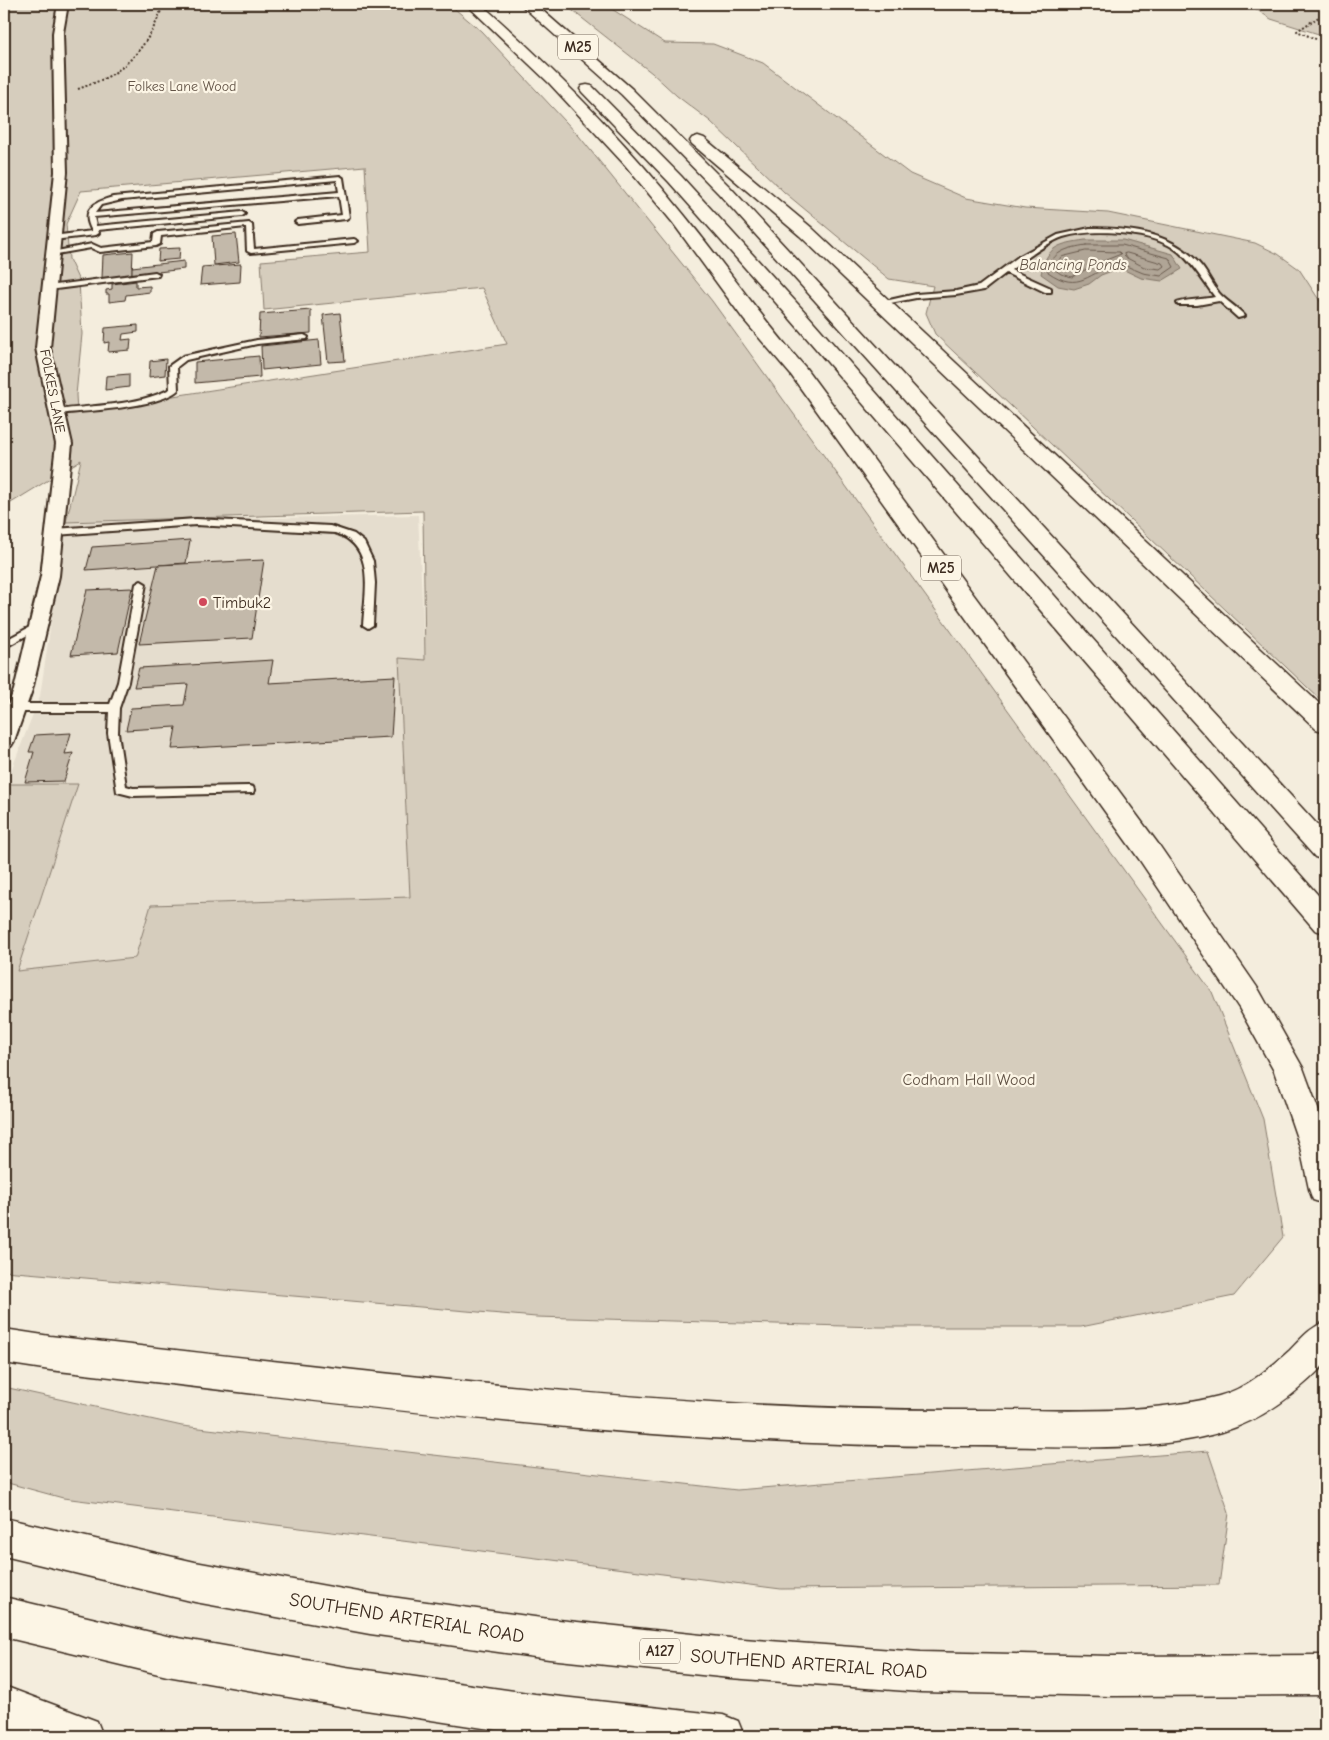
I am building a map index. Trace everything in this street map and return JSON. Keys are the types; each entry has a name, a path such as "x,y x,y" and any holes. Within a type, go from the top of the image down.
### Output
{"highway":[{"name":"M25","path":"472,4 510,36 600,128 682,223 752,317 798,371 1149,852 1249,999 1288,1068 1316,1147 1325,1189"},
{"name":"M25","path":"493,4 542,46 606,108 714,222 799,317 1325,922"},
{"name":"M25","path":"527,4 627,92 685,149 774,244 1325,850"},
{"name":"M25","path":"627,92 698,141 806,232 1325,723"},
{"path":"4,1346 59,1354 406,1391 735,1421 894,1428 1060,1428 1147,1426 1206,1417 1232,1410 1266,1392 1294,1371 1325,1339"},
{"name":"SOUTHEND ARTERIAL ROAD","path":"4,1537 196,1582 360,1612 549,1639 711,1656 921,1672 1111,1676 1325,1675"},
{"path":"4,1617 167,1656 346,1687 535,1715 723,1736"},
{"path":"4,1707 82,1736"}],"street":[{"name":"FOLKES LANE","path":"4,741 23,690 50,576 64,444 43,348 52,245 61,172 58,33 62,4"}],"lane":[{"path":"52,245 96,234 91,215 95,205 108,200 340,178 346,217 298,222"},
{"path":"94,228 242,216 241,187"},
{"path":"91,215 343,194"},
{"path":"52,245 92,246 100,250 156,244 158,234 250,225 252,251 354,241"},
{"path":"880,303 916,296 956,293 981,288 1005,270 1060,236 1090,230 1121,230 1162,240 1180,249 1199,268 1221,298 1241,316"},
{"path":"1005,270 1048,290"},
{"path":"48,288 154,274"},
{"path":"1181,303 1197,303 1221,298"},
{"path":"57,412 168,394 174,390 173,366 183,358 257,342 304,337"},
{"path":"54,532 196,522 340,531 360,542 366,551 369,572 368,625"},
{"path":"141,584 123,682 114,708 113,733 121,789 133,792 249,790"},
{"path":"4,645 39,624"},
{"path":"16,708 114,708"}],"path":[{"path":"59,98 113,74 143,46 161,13 163,4"},
{"path":"1325,13 1297,31 1325,43"}],"shaded area":[{"path":"418,515 425,660 399,659 410,897 151,905 135,958 17,971 77,785 6,784 40,696 66,522"}],"green space":[{"path":"4,4 449,4 481,31 579,136 712,301 1212,992 1263,1119 1283,1237 1234,1296 1081,1327 878,1327 536,1317 4,1271 4,790 6,784 78,784 17,971 135,958 151,905 410,897 399,658 425,660 423,511 66,522 81,460 6,506 4,504","holes":["365,166 370,252 261,261 264,310 482,288 507,344 77,411 76,395 82,334 79,281 69,259 66,224 81,191"]},
{"path":"564,4 604,4 665,43 713,44 763,63 910,174 966,198 1025,208 1108,213 1255,243 1278,254 1299,269 1325,309 1325,704 935,334 926,313 933,286 889,279 784,192 710,121"},
{"path":"1248,4 1325,4 1325,36 1271,19"},
{"path":"4,1387 182,1426 737,1490 1208,1451 1229,1513 1219,1585 781,1589 63,1498 4,1482"}],"water":[{"name":"Balancing Ponds","path":"1085,240 1123,240 1173,254 1182,269 1162,281 1141,278 1120,268 1101,275 1089,284 1074,289 1058,286 1041,274 1047,257 1056,248 1068,243"}],"building":[{"path":"236,234 239,262 214,265 212,236"},
{"path":"180,248 179,259 158,261 159,249"},
{"path":"133,252 132,275 102,278 103,255"},
{"path":"184,261 184,269 132,275 132,267"},
{"path":"241,264 240,282 200,285 202,267"},
{"path":"136,281 136,287 150,286 150,292 126,295 125,300 109,302 109,294 106,294 106,290 112,289 112,284"},
{"path":"311,310 311,333 259,337 260,314"},
{"path":"340,313 345,361 328,362 323,315"},
{"path":"138,325 138,332 123,334 122,340 131,339 130,350 108,352 109,342 104,343 105,328"},
{"path":"319,340 321,364 262,370 261,346"},
{"path":"259,356 260,377 195,383 195,362"},
{"path":"166,359 165,375 149,377 150,361"},
{"path":"129,374 129,387 105,390 106,376"},
{"path":"190,540 186,563 86,570 92,547"},
{"name":"Timbuk2","path":"264,560 252,638 139,644 158,565"},
{"path":"132,588 118,652 71,655 87,590"},
{"path":"273,660 269,683 395,676 391,737 172,749 176,727 126,730 131,708 184,705 188,684 134,687 139,668"},
{"path":"71,733 65,754 73,753 64,781 25,782 34,752 29,752 35,735"}],"place":[{"name":"Timbuk2","path":"203,602"}],"park label":[{"name":"Folkes Lane Wood","path":"182,86"},
{"name":"Codham Hall Wood","path":"969,1079"}]}
